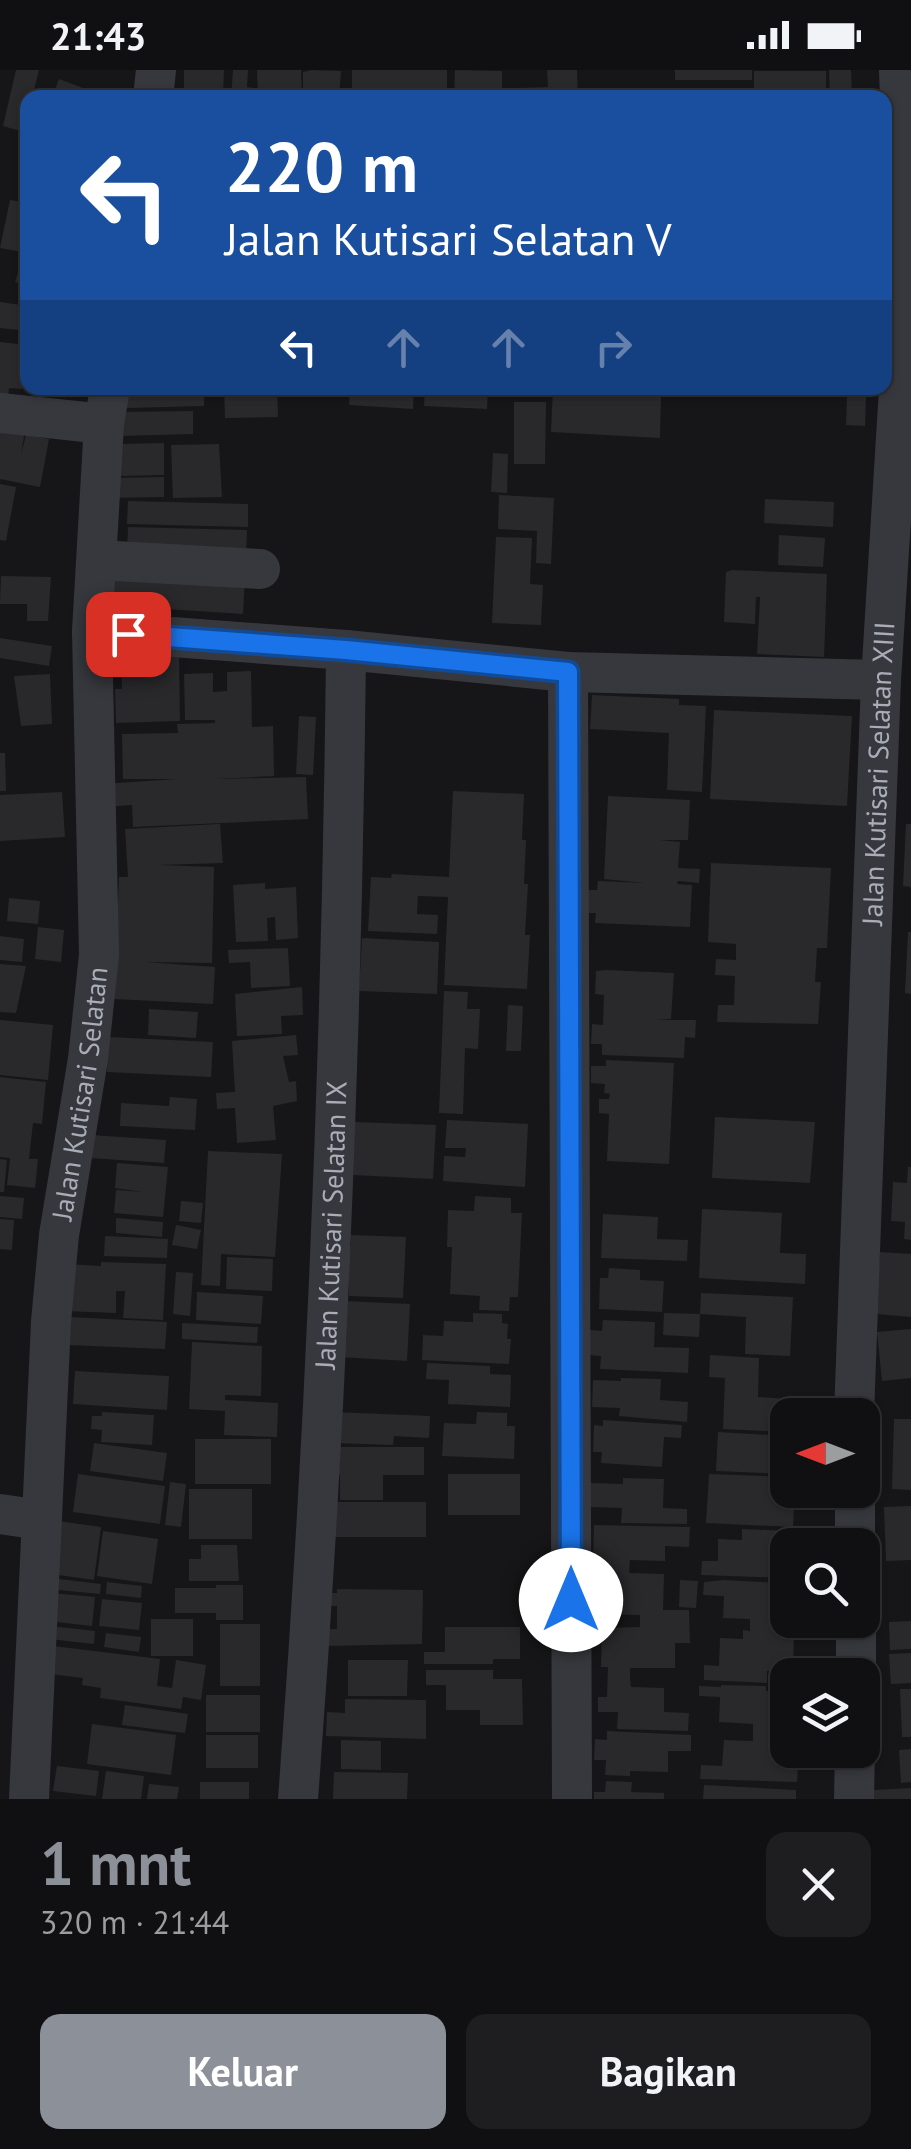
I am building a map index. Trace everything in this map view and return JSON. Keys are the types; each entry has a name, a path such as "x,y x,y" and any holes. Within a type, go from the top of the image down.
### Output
{"street":[{"name":"Jalan Kutisari Selatan XIII","path":"892,374 900,213 900,70"},
{"name":"Jalan Kutisari Selatan XIII","path":"855,1398 895,814 882,680 891,395"},
{"path":"0,413 107,406"},
{"name":"Jalan Kutisari Selatan","path":"29,1799 51,1322 59,1235 88,1059 99,955 92,631 107,406"},
{"path":"97,560 260,569"},
{"path":"92,631 568,672 882,680"},
{"name":"Jalan Kutisari Selatan IX","path":"298,1799 333,1159 346,650"},
{"path":"568,672 572,1799"},
{"path":"0,1514 42,1520"},
{"path":"854,1799 855,1768"}],"building":[{"path":"16,70 39,70 34,90 20,90 20,131 3,126"},
{"path":"184,70 224,70 223,90 184,90"},
{"path":"233,70 248,70 247,87 253,90 232,90"},
{"path":"257,70 301,70 302,90 258,90"},
{"path":"352,70 447,70 447,90 352,90"},
{"path":"455,70 502,71 502,90 454,90"},
{"path":"547,70 577,70 578,90 517,90 548,87"},
{"path":"675,70 752,70 752,80 675,80"},
{"path":"829,70 851,70 852,90 830,90"},
{"path":"341,71 340,90 303,90 303,72"},
{"path":"754,71 826,71 826,90 754,90"},
{"path":"59,79 88,90 55,90"},
{"path":"611,88 655,88 655,90"},
{"path":"10,200 20,202 20,252 0,248"},
{"path":"0,302 20,305 20,330 0,328"},
{"path":"0,342 20,344 20,389 9,388 8,397 0,396"},
{"path":"125,395 204,395 204,406 125,408"},
{"path":"224,395 277,395 278,417 225,418"},
{"path":"350,395 414,395 413,409 349,405"},
{"path":"425,395 488,395 487,409 424,406"},
{"path":"553,395 661,395 660,438 551,432"},
{"path":"847,396 866,397 865,426 846,425"},
{"path":"514,402 546,402 545,464 514,464"},
{"path":"193,411 193,434 120,436 119,412"},
{"path":"0,420 26,424 21,454 26,435 49,439 40,487 0,479"},
{"path":"164,443 164,475 120,476 119,444"},
{"path":"219,444 222,497 173,498 171,445"},
{"path":"493,453 508,454 507,493 491,492"},
{"path":"164,477 164,497 111,498 111,478"},
{"path":"0,484 16,487 6,541 0,540"},
{"path":"499,495 554,498 551,564 536,563 537,531 498,529"},
{"path":"765,499 834,502 833,527 764,523"},
{"path":"128,501 248,504 248,527 127,524"},
{"path":"128,527 247,530 246,559 127,557"},
{"path":"779,535 825,538 823,567 778,565"},
{"path":"496,537 532,538 530,584 543,585 541,625 492,623"},
{"path":"107,562 245,575 243,614 104,605"},
{"path":"726,572 827,574 824,657 757,654 760,597 756,597 755,624 724,622"},
{"path":"1,576 51,577 48,621 27,621 27,604 0,604"},
{"path":"0,638 52,646 49,666 0,658"},
{"path":"179,657 180,721 116,723 115,689 122,689 121,658"},
{"path":"251,671 252,727 273,726 274,776 217,779 306,777 308,819 133,827 132,805 104,807 102,784 177,779 123,779 122,734 178,733 177,724 215,723 185,720 184,674 213,673 213,692 227,691 227,672"},
{"path":"50,674 52,724 21,726 14,676"},
{"path":"592,695 679,699 679,705 706,706 702,792 667,790 669,733 590,729"},
{"path":"714,710 852,716 847,806 710,799"},
{"path":"299,716 316,717 313,775 296,774"},
{"path":"0,753 5,753 6,791 0,791"},
{"path":"453,791 524,794 522,840 526,840 524,884 528,884 525,935 530,935 527,989 444,985 448,897 418,896 417,914 438,915 437,934 368,931 371,877 449,877"},
{"path":"62,792 65,837 0,841 0,795"},
{"path":"608,796 690,800 688,840 660,840 680,842 678,868 700,869 699,883 677,884 692,885 690,927 595,923 596,913 587,913 588,890 597,890 598,881 645,883 604,879"},
{"path":"220,824 223,863 159,865 214,867 212,963 145,962 215,967 213,1004 114,999 119,877 128,877 125,829"},
{"path":"906,824 911,824 911,887 903,886"},
{"path":"711,863 831,868 827,948 817,948 815,982 821,982 818,1024 717,1022 718,1005 734,1005 735,976 715,975 716,959 736,960 736,944 708,942"},
{"path":"265,883 265,889 296,887 298,938 276,940 275,917 267,918 268,941 236,942 233,885"},
{"path":"9,898 40,901 38,924 7,921"},
{"path":"38,927 64,930 61,962 35,959"},
{"path":"911,932 911,994 905,993"},
{"path":"0,936 24,939 22,962 0,960"},
{"path":"362,938 439,942 437,994 359,991"},
{"path":"288,948 290,986 251,988 250,962 229,963 228,950"},
{"path":"0,964 26,966 16,1013 0,1012"},
{"path":"596,971 674,973 671,1019 656,1020 696,1020 695,1038 685,1037 684,1058 602,1055 602,1044 591,1044 592,1024 603,1025 604,995 595,994"},
{"path":"302,987 303,1015 281,1016 282,1034 237,1036 235,994"},
{"path":"444,991 468,992 467,1009 480,1009 478,1049 465,1048 463,1114 439,1113"},
{"path":"508,1005 523,1006 521,1051 506,1051"},
{"path":"149,1009 198,1012 196,1038 148,1035"},
{"path":"0,1020 53,1025 48,1080 0,1075"},
{"path":"296,1035 298,1055 283,1056 289,1082 296,1081 297,1101 273,1106 276,1140 237,1143 235,1108 217,1109 216,1093 235,1092 232,1041"},
{"path":"108,1037 213,1042 211,1077 107,1072"},
{"path":"606,1060 674,1063 669,1164 607,1161 609,1114 599,1113 599,1099 609,1099 610,1094 604,1093 605,1084 591,1083 591,1066 606,1066"},
{"path":"0,1077 46,1082 42,1124 33,1123 29,1159 38,1159 35,1188 7,1185 10,1158 0,1157"},
{"path":"170,1097 197,1099 195,1130 120,1126 121,1103 169,1106"},
{"path":"715,1117 815,1122 810,1183 712,1178"},
{"path":"447,1120 528,1124 525,1187 443,1181 444,1156 465,1157 466,1148 445,1148"},
{"path":"355,1122 436,1125 433,1179 353,1175"},
{"path":"91,1135 166,1140 164,1163 90,1158"},
{"path":"208,1151 282,1154 275,1257 221,1254 220,1286 201,1285"},
{"path":"0,1159 7,1160 4,1192 0,1192"},
{"path":"117,1163 168,1167 163,1217 114,1213 116,1190 143,1192 115,1188"},
{"path":"908,1167 911,1240 904,1239 905,1222 891,1221 893,1182 907,1183"},
{"path":"0,1196 24,1198 22,1219 0,1217"},
{"path":"475,1196 511,1198 511,1213 522,1213 518,1297 510,1297 509,1311 479,1310 480,1296 450,1294 452,1247 447,1247 448,1210 474,1211"},
{"path":"181,1201 203,1203 201,1223 179,1221"},
{"path":"702,1209 782,1213 780,1253 806,1254 805,1284 699,1278"},
{"path":"603,1214 658,1217 657,1239 688,1240 687,1261 601,1258"},
{"path":"116,1218 163,1222 162,1237 116,1233"},
{"path":"0,1219 14,1220 12,1250 0,1249"},
{"path":"176,1225 201,1230 197,1249 172,1245"},
{"path":"351,1235 406,1237 403,1298 349,1296 349,1277 344,1276 345,1246 351,1246"},
{"path":"105,1236 168,1239 167,1258 104,1256"},
{"path":"880,1252 911,1254 911,1317 876,1314"},
{"path":"227,1257 273,1259 272,1291 226,1289"},
{"path":"101,1262 166,1264 163,1320 123,1318 125,1291 116,1291 116,1313 64,1311 66,1264 101,1266"},
{"path":"609,1268 640,1270 640,1280 664,1281 662,1312 599,1309 600,1278 608,1278"},
{"path":"176,1272 193,1273 190,1316 173,1314"},
{"path":"197,1292 263,1296 261,1324 196,1320"},
{"path":"701,1293 793,1297 790,1356 745,1354 746,1317 700,1314"},
{"path":"343,1301 410,1304 407,1361 340,1357"},
{"path":"473,1313 502,1314 502,1323 508,1324 507,1339 511,1339 509,1364 422,1360 423,1335 443,1336 444,1321 473,1322"},
{"path":"664,1313 700,1314 699,1337 663,1335"},
{"path":"69,1317 167,1322 165,1349 68,1345"},
{"path":"603,1320 655,1322 654,1347 689,1348 688,1373 600,1369 601,1356 589,1355 590,1330 602,1331"},
{"path":"182,1323 258,1327 257,1343 182,1339"},
{"path":"911,1329 911,1378 882,1381 877,1332"},
{"path":"192,1342 262,1346 261,1396 225,1395 225,1400 278,1403 277,1437 224,1435 225,1411 189,1409"},
{"path":"710,1355 759,1358 758,1397 774,1398 770,1398 770,1431 723,1429 725,1378 709,1377"},
{"path":"427,1363 490,1366 490,1374 511,1375 510,1407 448,1404 449,1380 426,1379"},
{"path":"75,1371 169,1376 167,1410 73,1404"},
{"path":"661,1379 660,1400 688,1402 687,1422 619,1416 620,1408 592,1407 593,1380"},
{"path":"102,1412 154,1415 152,1445 101,1442 102,1430 91,1429 92,1416 102,1416"},
{"path":"335,1412 430,1416 429,1438 394,1436 393,1445 334,1443"},
{"path":"477,1412 507,1413 507,1426 515,1426 514,1459 442,1456 444,1423 476,1424"},
{"path":"894,1419 911,1419 911,1490 892,1489"},
{"path":"603,1420 682,1425 681,1438 664,1437 662,1467 601,1463 602,1452 593,1452 594,1425 603,1426"},
{"path":"718,1432 770,1435 770,1473 716,1471"},
{"path":"195,1439 271,1439 271,1484 195,1484"},
{"path":"94,1443 167,1453 163,1481 90,1471"},
{"path":"332,1447 424,1447 424,1475 383,1475 383,1500 340,1500 340,1475 332,1475"},
{"path":"78,1474 165,1486 160,1524 73,1512"},
{"path":"448,1474 520,1474 520,1515 448,1515"},
{"path":"709,1474 770,1476 770,1508 794,1508 793,1527 706,1523"},
{"path":"623,1478 664,1479 663,1508 687,1509 687,1524 621,1523 622,1508 588,1507 589,1483 623,1484"},
{"path":"170,1482 186,1484 181,1527 165,1525"},
{"path":"189,1489 252,1489 252,1539 189,1539"},
{"path":"329,1502 426,1502 426,1537 329,1537"},
{"path":"911,1506 911,1560 886,1561 884,1507"},
{"path":"51,1520 101,1527 94,1580 44,1573"},
{"path":"594,1525 690,1527 689,1547 665,1546 665,1561 630,1560 629,1573 664,1574 663,1610 689,1610 690,1643 675,1643 675,1668 630,1668 631,1687 664,1688 664,1712 689,1713 688,1731 617,1729 618,1712 598,1712 598,1697 607,1697 608,1667 601,1667 602,1628 640,1627 640,1615 598,1614 599,1602 585,1602 585,1581 599,1582 600,1560 593,1559"},
{"path":"742,1529 770,1530 770,1577 701,1575 702,1561 718,1561 718,1539 742,1540"},
{"path":"103,1531 158,1539 152,1584 97,1576"},
{"path":"201,1545 237,1545 239,1581 189,1581 189,1559 201,1559"},
{"path":"59,1579 101,1584 100,1594 58,1590"},
{"path":"680,1580 698,1581 696,1608 679,1607"},
{"path":"107,1582 142,1586 141,1598 106,1594"},
{"path":"704,1582 770,1583 770,1638 794,1638 793,1658 770,1658 767,1683 704,1680 704,1665 719,1666 720,1638 743,1639 743,1630 750,1631 750,1619 723,1618 724,1596 703,1595"},
{"path":"243,1585 243,1620 216,1620 216,1613 175,1613 175,1588"},
{"path":"337,1589 423,1590 422,1644 325,1646 325,1629 337,1629 337,1606 328,1606 329,1593 337,1593"},
{"path":"51,1593 95,1597 92,1626 48,1621"},
{"path":"102,1599 142,1603 139,1630 99,1626"},
{"path":"151,1619 193,1619 193,1656 151,1656"},
{"path":"911,1621 911,1649 890,1650 889,1622"},
{"path":"220,1624 260,1624 260,1686 220,1686"},
{"path":"50,1626 95,1631 94,1644 49,1639"},
{"path":"445,1627 520,1627 520,1659 493,1659 493,1664 424,1664 424,1652 445,1652"},
{"path":"106,1633 141,1637 139,1652 104,1647"},
{"path":"53,1646 160,1659 157,1686 172,1688 176,1660 206,1665 201,1700 183,1697 181,1709 100,1698 101,1688 82,1685 83,1678 50,1674"},
{"path":"911,1653 911,1683 891,1684 889,1654"},
{"path":"348,1660 408,1660 407,1696 348,1696"},
{"path":"426,1670 493,1670 493,1679 522,1679 523,1725 480,1725 480,1710 446,1710 446,1685 426,1685"},
{"path":"699,1686 766,1686 766,1691 770,1691 770,1768 798,1768 797,1782 700,1779 701,1765 722,1766 724,1740 753,1741 753,1724 719,1722 720,1697 699,1696"},
{"path":"900,1689 911,1689 911,1737 902,1737"},
{"path":"206,1695 260,1695 260,1732 206,1732"},
{"path":"345,1699 426,1700 426,1739 326,1736 327,1712 345,1713"},
{"path":"125,1705 188,1714 185,1733 122,1725"},
{"path":"92,1724 176,1735 171,1775 87,1764"},
{"path":"607,1731 691,1735 691,1751 668,1751 668,1772 605,1775 606,1760 594,1760 595,1739 607,1740"},
{"path":"206,1735 258,1735 258,1768 206,1768"},
{"path":"341,1740 381,1741 381,1770 341,1769"},
{"path":"911,1749 911,1782 901,1783 899,1750"},
{"path":"57,1766 99,1771 96,1796 53,1791"},
{"path":"106,1771 144,1776 141,1799 102,1799"},
{"path":"334,1772 408,1773 407,1799 333,1799"},
{"path":"606,1781 632,1782 631,1792 664,1793 664,1799 594,1799 594,1792 605,1792"},
{"path":"200,1782 249,1782 249,1799 200,1799"},
{"path":"149,1784 179,1787 177,1799 147,1799"},
{"path":"704,1785 796,1790 796,1799 703,1799"},
{"path":"911,1788 911,1799 874,1799 874,1790"}],"route":[{"path":"128,634 568,672 571,1600"}]}
